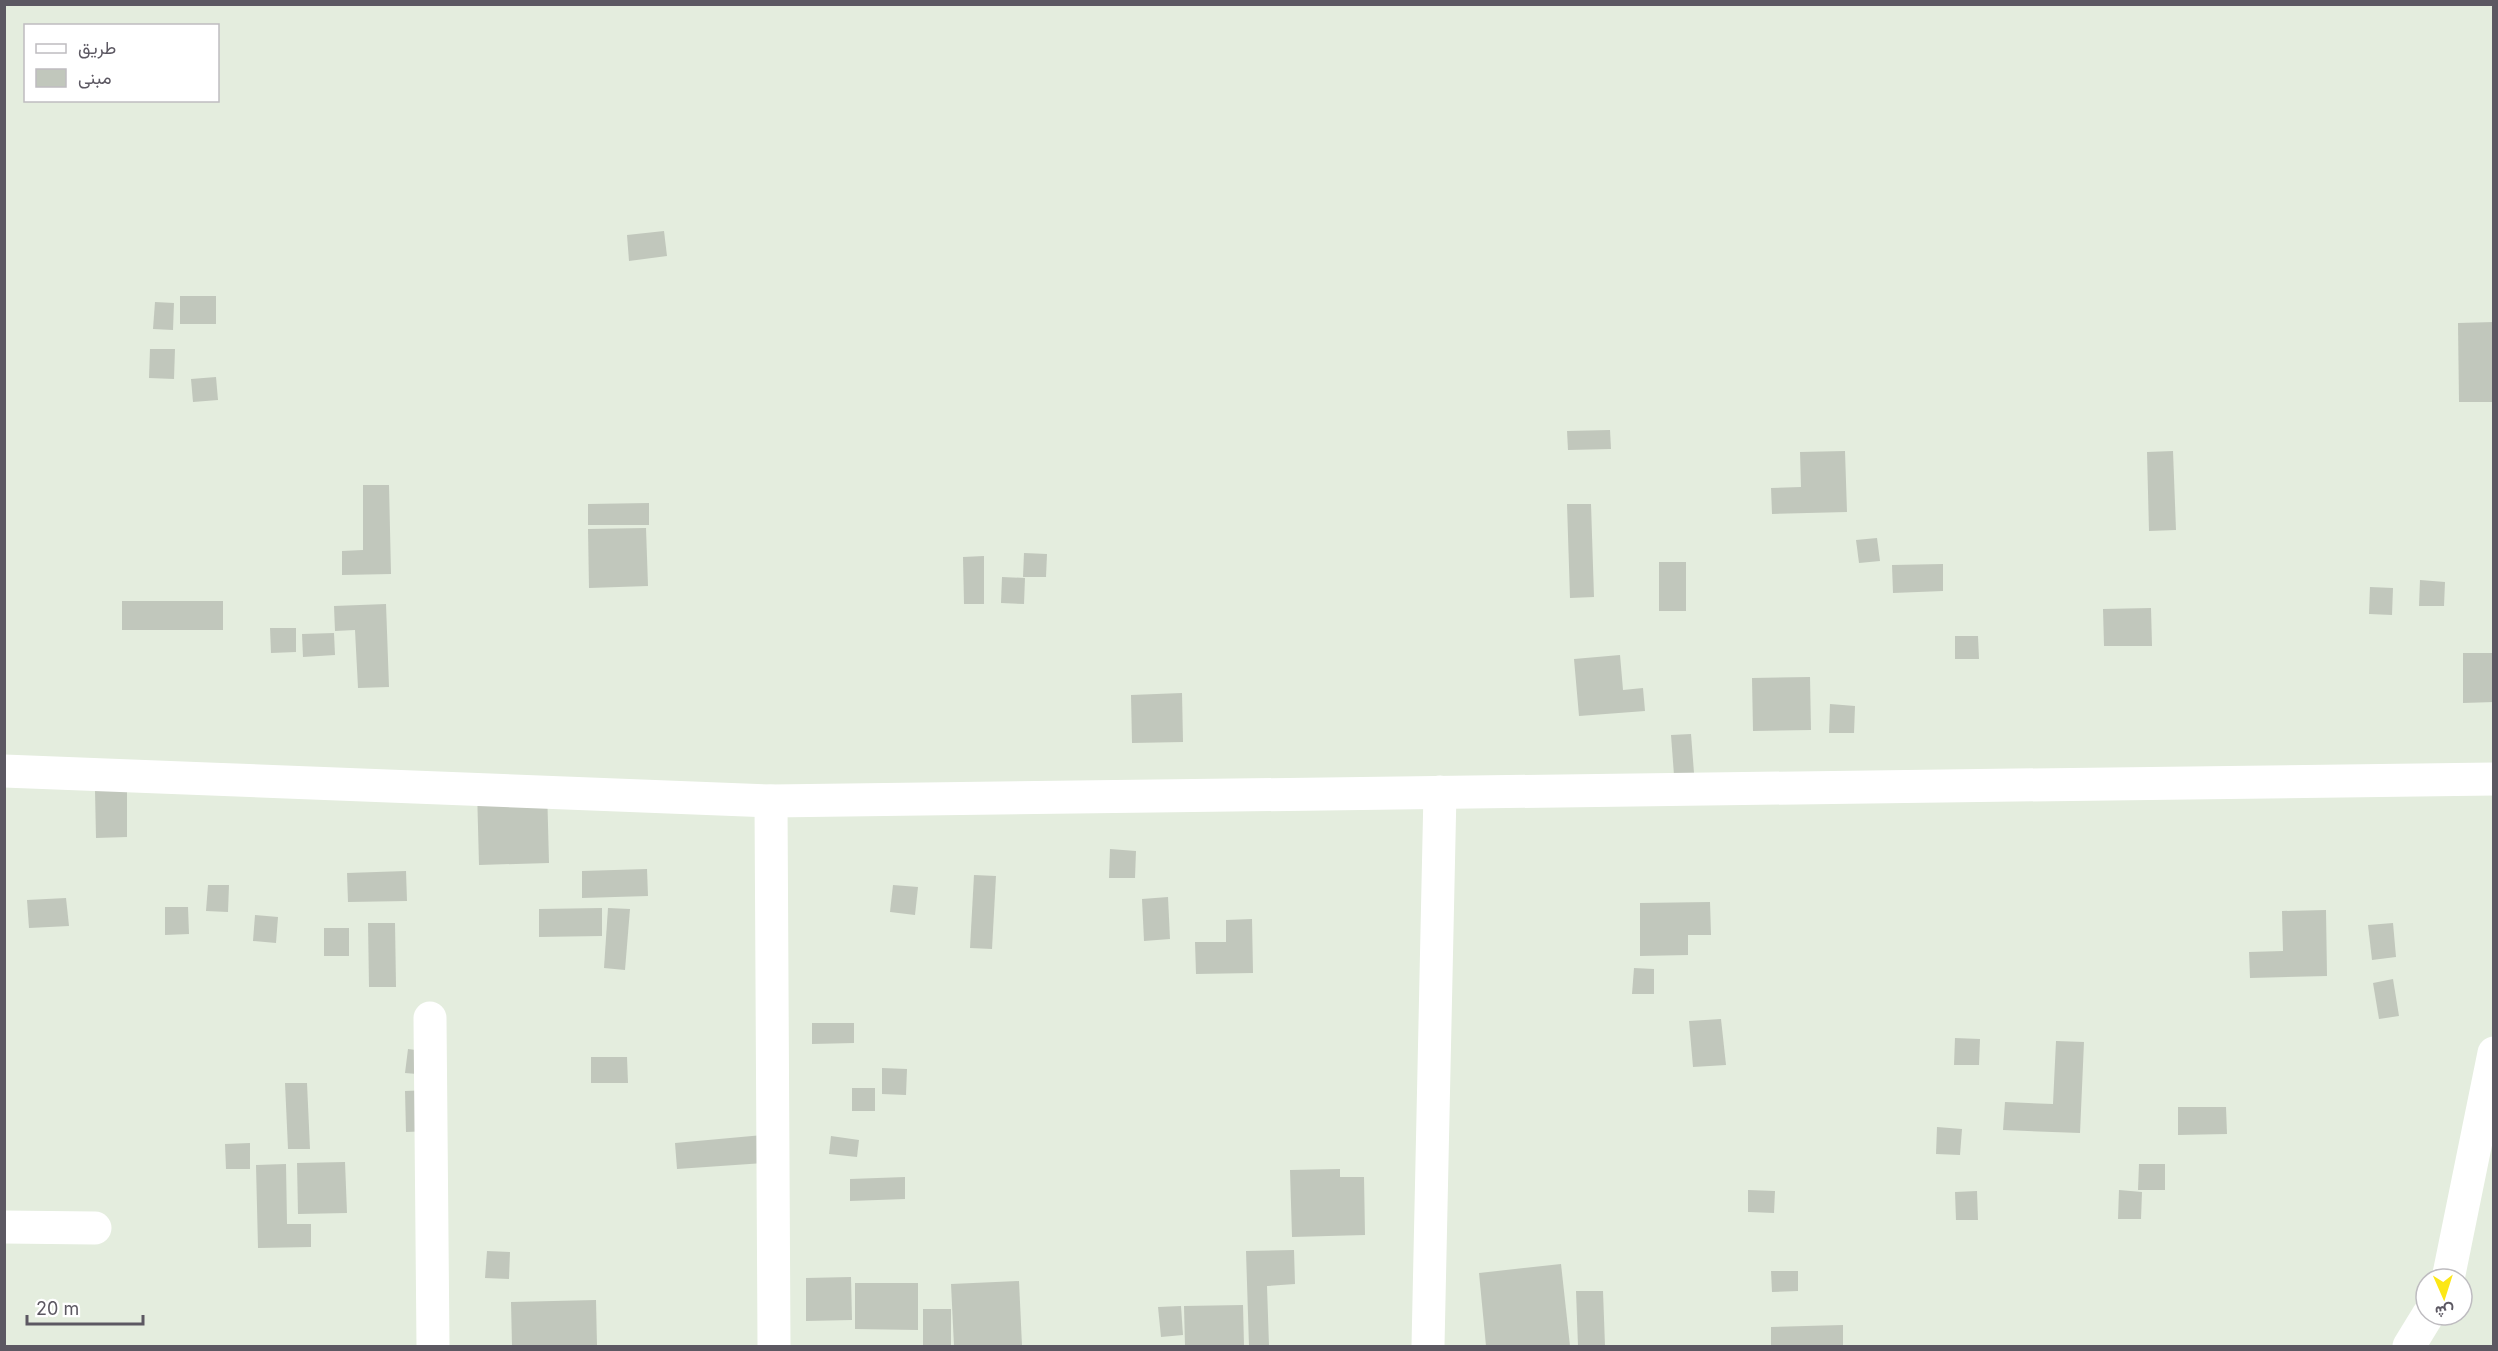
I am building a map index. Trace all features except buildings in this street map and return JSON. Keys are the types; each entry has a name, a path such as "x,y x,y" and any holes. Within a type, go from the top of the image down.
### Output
{"street":[{"path":"4,771 771,801 2493,779"},
{"path":"1428,1347 1440,792"},
{"path":"771,801 774,1347"},
{"path":"430,1018 433,1347"},
{"path":"2450,1267 2493,1053"},
{"path":"4,1227 95,1228"},
{"path":"2409,1347 2421,1327"}]}
